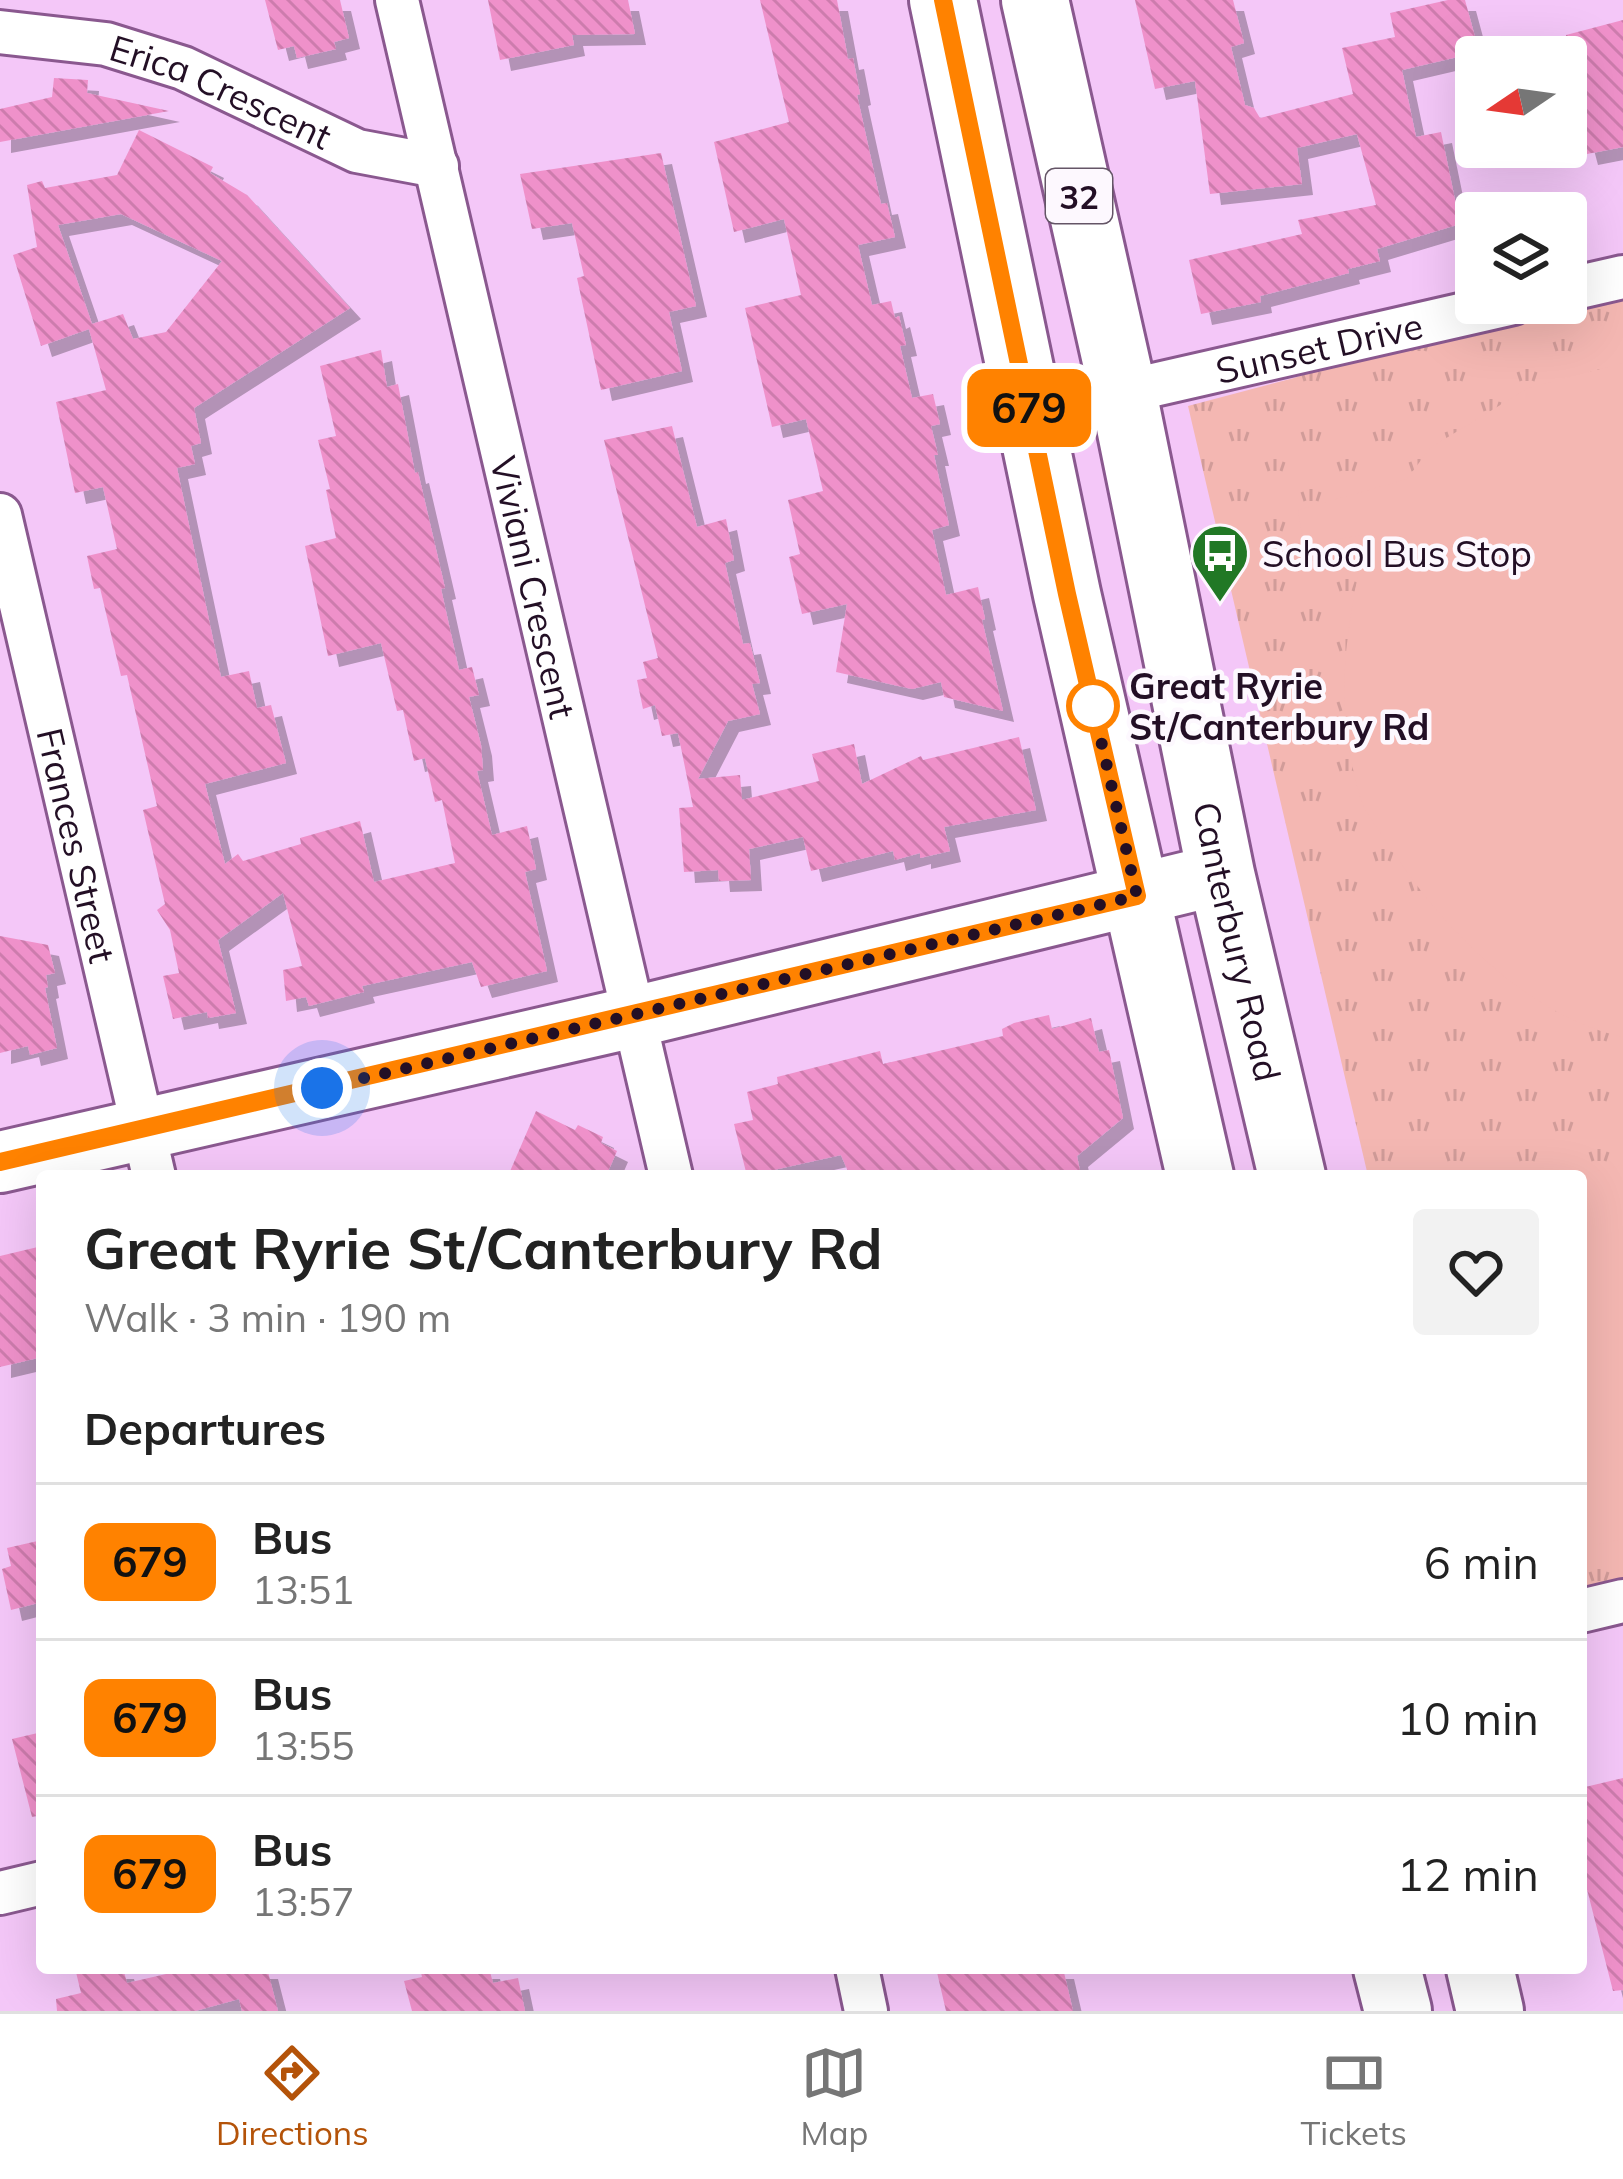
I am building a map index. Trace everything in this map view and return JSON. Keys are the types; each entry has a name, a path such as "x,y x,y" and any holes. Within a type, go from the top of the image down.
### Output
{"main road":[{"path":"943,0 1067,594 1199,1170"},
{"name":"Canterbury Road","path":"1035,0 1123,392 1221,874 1291,1170"},
{"path":"1013,332 1037,367 1062,381 1123,392"},
{"path":"1067,594 1072,456 1087,422 1123,392"},
{"path":"0,1162 149,1152 634,1017 1221,874"},
{"path":"1389,1974 1398,2011"},
{"path":"1481,1974 1490,2011"}],"street":[{"name":"Viviani Crescent","path":"397,0 670,1170"},
{"name":"Erica Crescent","path":"0,32 106,44 183,68 357,151 437,166"},
{"path":"1587,285 1623,277"},
{"name":"Sunset Drive","path":"1123,392 1455,316"},
{"name":"Frances Street","path":"0,515 149,1152"},
{"path":"1587,1609 1623,1600"},
{"path":"0,1893 36,1884"},
{"path":"858,1974 866,2011"}],"green space":[{"path":"1623,295 1623,1580 1587,1589 1587,1170 1367,1170 1188,406 1347,360 1500,324 1587,324 1587,303"},
{"path":"1623,363 1623,1037 1553,1010 1488,963 1432,905 1368,815 1351,760 1344,683 1366,534 1304,546 1298,510 1407,479 1430,448 1528,388"},
{"path":"1623,1165 1623,1539 1595,1545 1587,1510 1587,1173"}],"building":[{"path":"265,0 340,0 349,38 334,42 336,49 297,58 294,46 278,50"},
{"path":"488,0 628,0 635,34 572,35 574,45 500,60"},
{"path":"760,0 837,0 881,204 887,203 895,237 858,245 872,305 891,301 895,318 899,316 906,345 900,346 912,398 933,394 940,424 931,426 938,455 934,455 949,525 932,530 946,595 978,587 1003,711 944,697 941,682 912,689 836,672 847,604 802,614 789,557 800,554 788,500 823,491 806,419 772,427 745,308 801,295 784,219 734,232 714,142 789,122"},
{"path":"1135,0 1233,0 1244,43 1231,47 1245,105 1254,108 1260,118 1353,94 1342,48 1395,37 1390,13 1465,0 1475,36 1455,36 1455,58 1402,70 1416,137 1441,132 1455,200 1455,226 1377,249 1380,261 1348,269 1349,273 1260,296 1261,302 1201,314 1189,260 1302,234 1298,220 1376,205 1357,134 1297,148 1302,184 1210,194 1195,81 1155,89"},
{"path":"1623,20 1623,147 1587,154 1587,36 1566,35"},
{"path":"54,78 88,80 87,93 169,111 0,142 0,109 52,97"},
{"path":"139,130 213,167 210,173 247,195 350,308 194,408 201,443 191,446 195,464 177,468 221,677 249,671 257,708 271,705 286,763 205,784 225,864 238,854 243,861 360,821 374,882 455,863 442,800 435,802 425,758 414,761 381,643 328,656 305,546 336,538 318,440 336,436 320,366 381,350 387,387 398,384 459,670 472,667 479,695 469,697 481,745 483,770 477,771 492,835 527,826 536,869 525,872 547,971 481,987 472,962 362,986 364,992 309,1006 306,997 286,1001 283,970 302,966 283,893 218,940 236,1013 208,1018 207,1012 173,1019 163,976 179,973 170,930 157,910 165,904 143,810 157,806 127,675 121,676 100,588 94,589 87,556 117,549 103,487 75,493 56,402 106,390 89,329 41,346 13,255 37,247 27,185 42,181 45,188 117,175","holes":["121,214 222,261 166,332 133,339 123,314 92,324 58,225"]},
{"path":"661,153 696,306 669,312 682,371 601,390 577,278 584,276 572,223 532,229 520,174"},
{"path":"672,426 697,527 726,519 734,560 725,563 743,644 750,643 760,683 752,684 760,714 728,721 698,779 740,775 742,800 819,781 812,754 854,744 862,784 921,756 923,760 1019,737 1036,810 944,827 950,851 920,858 920,853 895,860 893,851 811,871 803,837 749,849 751,880 719,881 718,870 684,872 679,808 693,807 678,733 662,736 655,705 643,709 637,680 647,678 643,662 658,658 604,440"},
{"path":"0,936 48,945 55,973 46,975 45,988 57,1048 30,1055 28,1046 0,1053"},
{"path":"1049,1015 1052,1029 1091,1018 1099,1052 1109,1050 1123,1118 1077,1156 1080,1170 847,1170 841,1155 774,1170 746,1170 734,1124 753,1120 747,1092 778,1084 777,1077 880,1051 883,1064 1003,1036 1002,1029"},
{"path":"536,1111 575,1130 578,1125 603,1137 601,1143 617,1151 609,1170 511,1170"},
{"path":"36,1247 36,1358 0,1367 0,1256"},
{"path":"36,1541 36,1604 11,1610 2,1569 11,1566 7,1548"},
{"path":"36,1733 36,1816 32,1817 12,1739"},
{"path":"1623,1778 1623,1990 1613,1991 1587,1889 1587,1787"},
{"path":"76,1974 125,1974 127,1983 166,1974 269,1974 278,2011 242,2011 239,1999 195,2011 57,2011 56,1999 81,1993"},
{"path":"491,1974 493,1983 518,1978 525,2011 412,2011 404,1981"},
{"path":"937,1974 1064,1974 1073,2011 946,2011"}],"bus line":[{"name":"679","path":"0,1162 1137,896 1067,594 943,0"}],"place":[{"name":"School Bus Stop","path":"1220,604"},
{"name":"Great Ryrie St/Canterbury Rd","path":"1093,706"}],"route":[{"path":"322,1088 1137,896 1093,706"}]}
